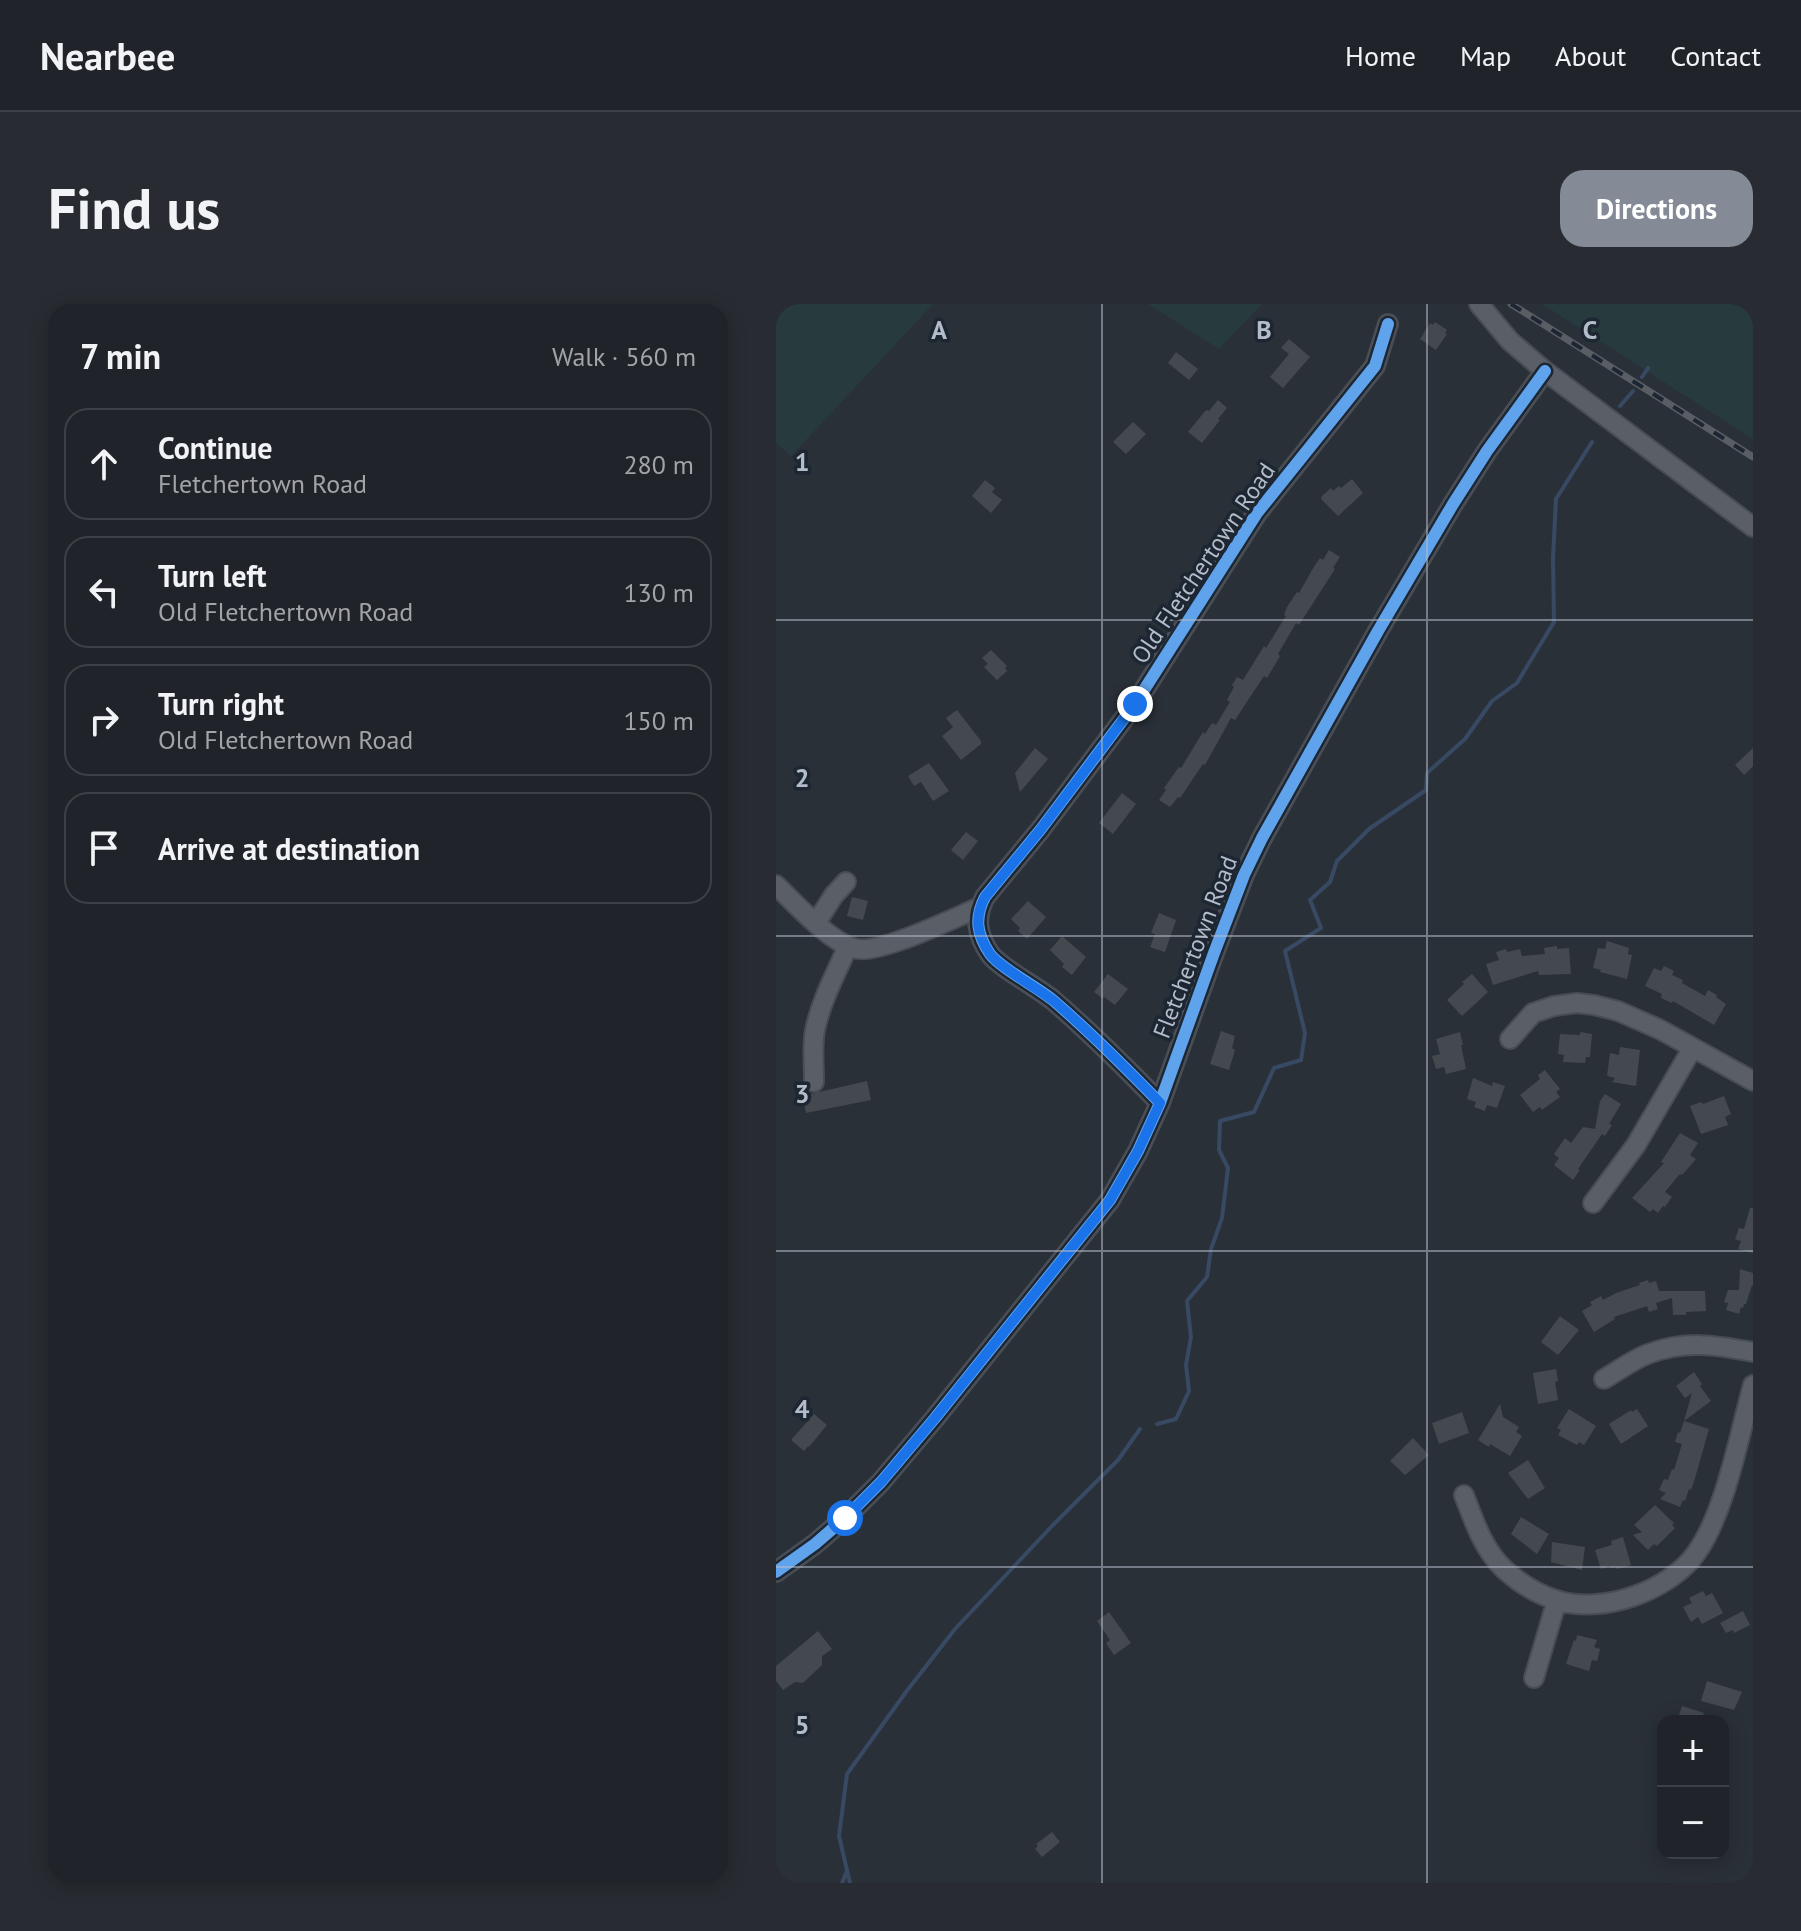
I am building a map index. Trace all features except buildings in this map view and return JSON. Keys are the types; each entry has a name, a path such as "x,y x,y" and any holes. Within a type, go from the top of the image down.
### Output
{"street":[{"path":"1479,304 1510,341 1545,371 1753,527"},
{"name":"Old Fletchertown Road","path":"980,907 1135,704 1257,513 1375,366 1388,324"},
{"name":"Fletchertown Road","path":"776,1572 815,1544 881,1482 1110,1200 1138,1151 1160,1103 1244,875 1262,838 1453,504 1545,371"},
{"path":"816,923 846,882"},
{"path":"776,885 835,939 858,949 874,949 980,907 977,931 992,957 1052,999 1160,1103"},
{"path":"814,1082 814,1044 818,1021 848,946"},
{"path":"1510,1039 1533,1013 1554,1006 1577,1003 1594,1005 1618,1011 1661,1030 1753,1081"},
{"path":"1593,1203 1636,1145 1692,1049"},
{"path":"1604,1379 1647,1354 1684,1345 1711,1344 1753,1352"},
{"path":"1464,1495 1480,1536 1492,1555 1518,1581 1557,1600 1583,1604 1634,1597 1677,1573 1696,1554 1712,1526 1753,1385"},
{"path":"1534,1678 1557,1600"}],"green space":[{"path":"776,304 933,304 791,456 776,443"},
{"path":"1148,304 1262,304 1219,349"},
{"path":"1542,304 1753,304 1753,439"}],"waterway":[{"path":"1642,377 1648,368"},
{"path":"1620,406 1633,391"},
{"path":"1157,1424 1176,1419 1189,1391 1186,1365 1191,1337 1187,1301 1207,1277 1211,1249 1222,1218 1228,1168 1219,1150 1220,1121 1254,1112 1274,1068 1301,1060 1305,1033 1285,951 1321,928 1310,900 1330,882 1337,861 1369,829 1426,790 1427,773 1465,739 1492,701 1517,683 1554,622 1556,499 1592,442"},
{"path":"850,1883 839,1836 847,1774 955,1629 1118,1460 1140,1429"},
{"path":"842,1883 847,1871"}],"railway":[{"path":"1511,304 1753,457"}],"cycle path":[{"path":"1160,1103 1054,1001 995,960 980,933 979,912 985,897 1041,829 1135,704 1257,513 1375,366 1388,324"},
{"path":"776,1572 815,1544 881,1482 1110,1200 1138,1151 1160,1103 1244,875 1262,838 1453,504 1545,371"}],"route":[{"path":"845,1518 881,1482 935,1418 1110,1200 1138,1151 1160,1103 1052,999 992,957 977,931 980,907 985,897 1041,829 1135,704"}]}
